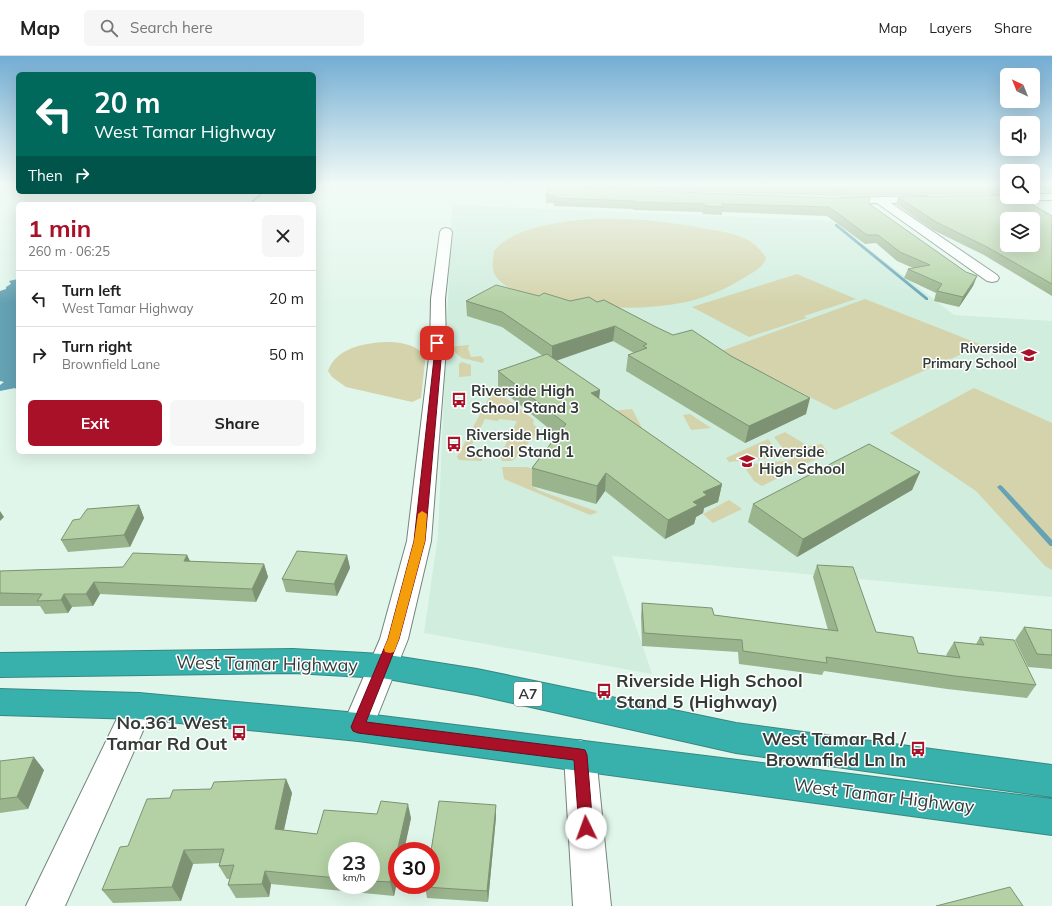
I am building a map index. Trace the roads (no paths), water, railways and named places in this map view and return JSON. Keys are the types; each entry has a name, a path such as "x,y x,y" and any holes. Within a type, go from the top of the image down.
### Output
{"highway":[{"name":"West Tamar Highway","path":"0,665 293,661 382,666 477,682 736,738 1052,781"},
{"name":"West Tamar Highway","path":"0,702 139,706 358,727 1052,817"}],"street":[{"path":"915,225 992,278"},
{"path":"358,727 394,639 420,541 438,349 438,299 446,232"},
{"path":"45,906 139,706"},
{"path":"580,755 592,906"}],"water":[{"path":"16,279 16,389 0,391 0,385 4,382 0,381 0,291 6,289 6,287 11,284 9,281"}],"waterway":[{"path":"836,225 927,299"},
{"path":"1000,487 1052,544"}],"place":[{"name":"Riverside Primary School","path":"1029,355"},
{"name":"Riverside High School Stand 3","path":"459,400"},
{"name":"Riverside High School Stand 1","path":"454,444"},
{"name":"Riverside High School","path":"747,461"},
{"name":"Riverside High School Stand 5 (Highway)","path":"604,691"},
{"name":"No.361 West Tamar Rd Out","path":"239,733"},
{"name":"West Tamar Rd / Brownfield Ln In","path":"918,749"}]}
